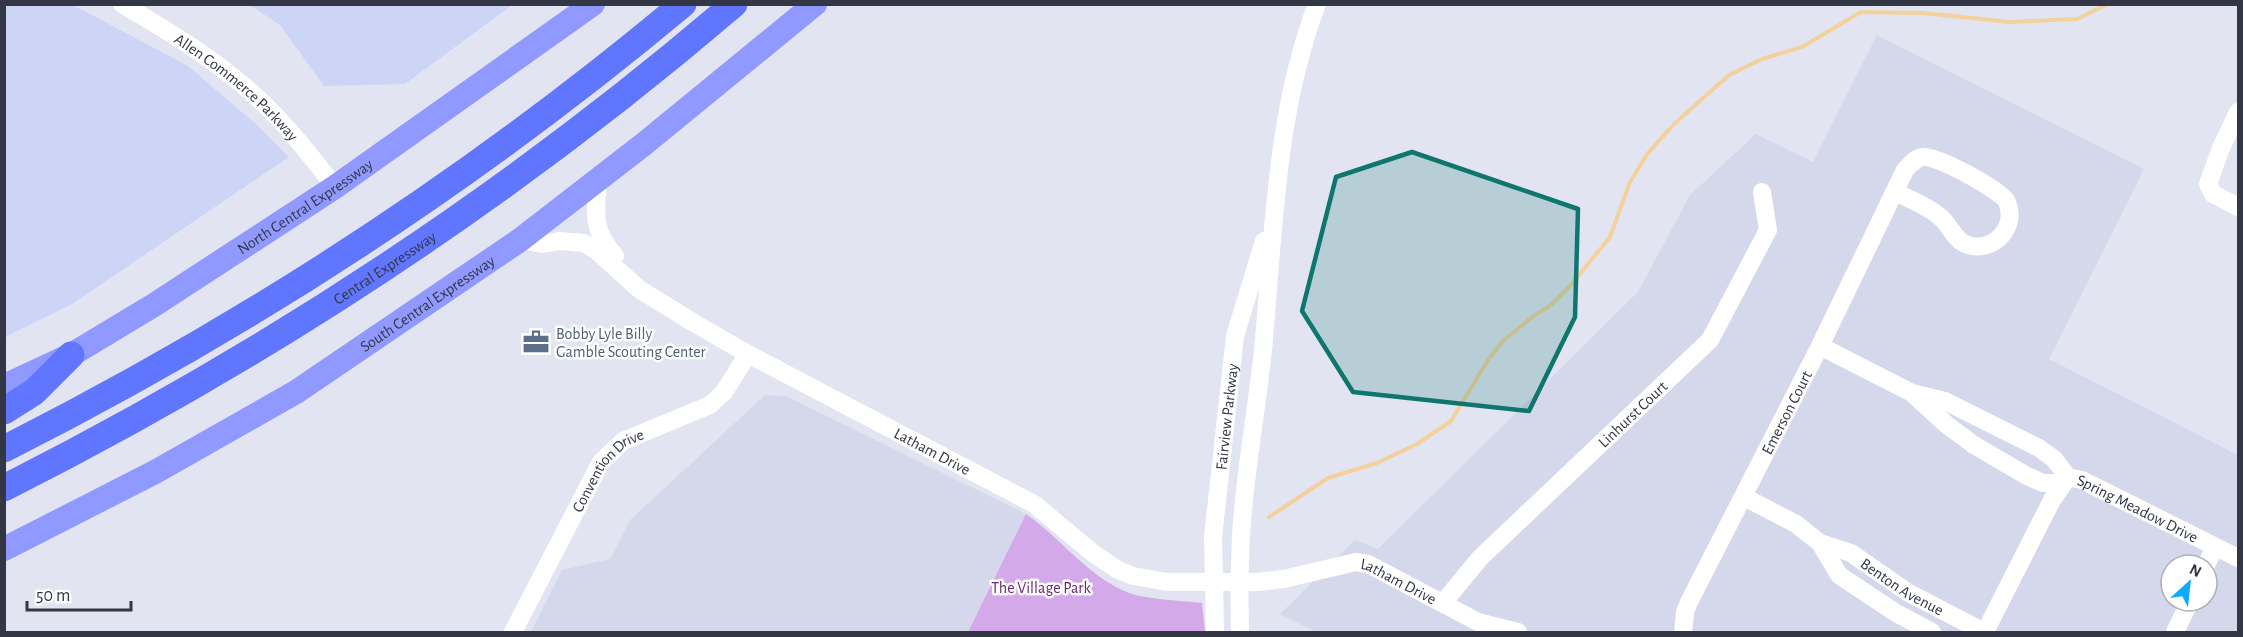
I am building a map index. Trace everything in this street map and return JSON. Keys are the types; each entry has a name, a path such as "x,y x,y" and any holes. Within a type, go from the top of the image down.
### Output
{"highway":[{"name":"Central Expressway","path":"4,449 158,368 234,324 355,247 506,142 638,42 683,4"},
{"name":"Central Expressway","path":"4,488 178,396 300,323 393,263 557,146 638,84 734,4"},
{"path":"4,411 34,392 71,355"}],"main road":[{"name":"North Central Expressway","path":"4,386 71,355 145,311 335,187 593,4"},
{"name":"South Central Expressway","path":"4,549 155,472 296,392 520,240 598,181 815,4"}],"street":[{"name":"Allen Commerce Parkway","path":"122,4 197,50 257,98 294,137 335,187"},
{"name":"Fairview Parkway","path":"1240,633 1239,583 1243,510 1264,341 1274,207 1289,102 1305,39 1317,4"},
{"path":"2238,112 2208,184 2213,194 2238,207"},
{"name":"Emerson Court","path":"1683,633 1685,612 1689,602 1821,345 1905,170 1914,160 1932,157 1991,187 2002,195 2009,211 2007,227 2000,239 1990,245 1976,247 1965,244 1955,237 1941,217 1895,192"},
{"name":"Latham Drive","path":"598,181 595,222 599,234 614,256 654,297"},
{"name":"Linhurst Court","path":"1443,603 1480,558 1710,340 1768,230 1762,192"},
{"name":"Fairview Parkway","path":"1215,633 1215,508 1235,336 1274,207"},
{"name":"Latham Drive","path":"520,240 543,244 559,241 584,243 597,251 639,289 694,323 748,354 1034,504 1094,554 1118,570 1133,576 1168,582 1239,583 1284,579 1356,562 1368,564 1478,622 1518,633"},
{"name":"Spring Meadow Drive","path":"1821,345 1912,393 1945,401 2039,448 2054,459 2068,477 2096,486 2238,558"},
{"name":"Convention Drive","path":"513,633 601,462 623,441 710,405 724,392 748,354"},
{"name":"Spring Meadow Drive","path":"1912,393 1947,425 1974,445 2027,476 2043,483 2054,483 2068,477"},
{"path":"1984,633 2052,500 2068,477"},
{"name":"Benton Avenue","path":"1743,497 1796,524 1820,543 1851,553 1907,592 1984,633"},
{"name":"Benton Avenue","path":"1820,543 1839,575 1896,614 1932,633"},
{"path":"2212,553 2215,547"},
{"path":"2175,633 2184,613"}],"highlighted area":[{"path":"1412,152 1578,209 1575,317 1529,411 1353,392 1302,311 1336,177"}],"shaded area":[{"path":"5,4 73,5 188,66 258,126 289,157 72,304 5,337"},
{"path":"250,5 512,5 405,84 324,86 280,25"},
{"path":"1877,35 2144,169 2049,359 2238,455 2238,632 1316,632 1280,614 1355,540 1378,549 1638,292 1690,195 1756,134 1813,162"},
{"path":"765,395 786,396 1026,514 968,632 531,632 562,570 610,559 630,520"}],"green space":[{"name":"The Village Park","path":"1026,514 1114,586 1144,597 1202,603 1205,632 968,632"}],"waterway":[{"path":"1269,517 1328,478 1377,463 1417,444 1451,421 1488,360 1502,342 1532,317 1551,305 1570,286 1610,237 1630,182 1648,153 1674,124 1729,75 1762,59 1802,47 1861,12 1923,13 2010,22 2077,19 2108,4"}],"place":[{"name":"Bobby Lyle Billy Gamble Scouting Center","path":"536,342"}]}
